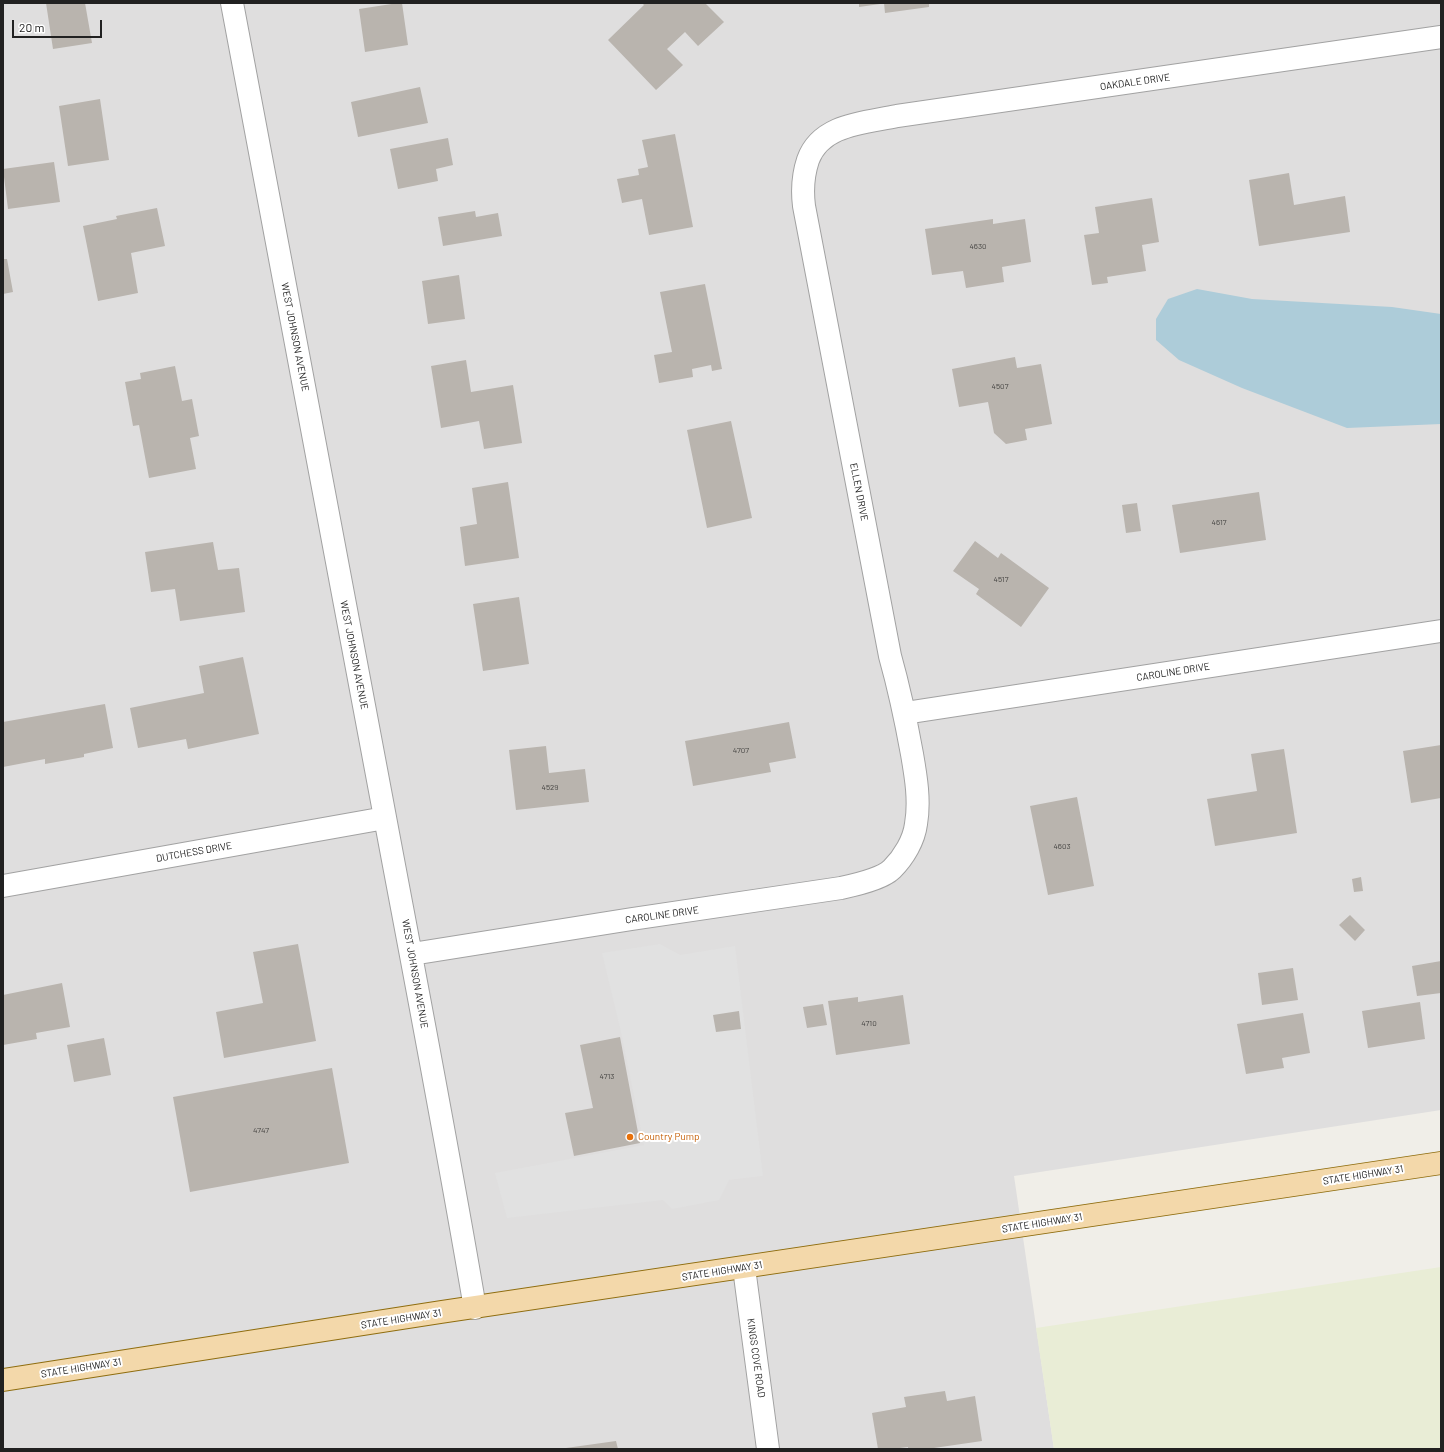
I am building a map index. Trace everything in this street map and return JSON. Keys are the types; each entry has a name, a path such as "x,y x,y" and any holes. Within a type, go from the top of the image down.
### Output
{"main road":[{"name":"STATE HIGHWAY 31","path":"3,1380 1441,1163"}],"street":[{"name":"WEST JOHNSON AVENUE","path":"232,3 385,818 412,954 475,1308"},
{"name":"OAKDALE DRIVE","path":"830,133 857,124 897,116 1441,37"},
{"name":"ELLEN DRIVE","path":"830,133 818,142 810,154 805,169 802,194 890,656 905,713 915,772 918,802 916,825 910,844 903,857"},
{"name":"CAROLINE DRIVE","path":"905,713 1441,631"},
{"name":"DUTCHESS DRIVE","path":"3,886 385,818"},
{"name":"CAROLINE DRIVE","path":"412,954 841,888 865,883 891,870 903,857"},
{"name":"KINGS COVE ROAD","path":"744,1268 768,1449"}],"shaded area":[{"path":"3,3 1441,3 1441,1110 1014,1176 1054,1449 3,1449"},
{"path":"660,944 680,955 735,946 763,1176 729,1180 719,1200 672,1209 663,1200 507,1218 495,1173 644,1145 621,1032 602,953"}],"green space":[{"path":"1441,1267 1441,1449 1054,1449 1036,1328"}],"water":[{"path":"1197,289 1252,299 1392,307 1441,314 1441,424 1347,428 1242,388 1179,360 1156,340 1156,319 1168,299"}],"building":[{"path":"46,3 85,3 92,43 53,49"},
{"path":"402,3 408,45 365,52 359,9"},
{"path":"642,3 705,3 724,22 698,46 685,32 667,49 683,65 656,90 608,40 644,5"},
{"path":"859,3 880,3 880,4 859,7"},
{"path":"884,3 929,3 929,7 885,13"},
{"path":"420,87 428,123 358,137 351,102"},
{"path":"100,99 109,160 68,166 59,106"},
{"path":"675,134 693,227 649,235 642,199 622,203 617,179 639,175 638,169 648,167 642,140"},
{"path":"448,138 453,165 436,169 438,181 398,189 390,149"},
{"path":"54,162 60,202 8,209 3,169"},
{"path":"1289,173 1294,205 1345,196 1350,232 1259,246 1249,180"},
{"path":"1152,198 1159,242 1142,245 1146,271 1107,277 1108,283 1092,285 1084,235 1099,233 1095,207"},
{"path":"157,208 165,246 131,253 138,293 98,301 83,226 117,219 116,216"},
{"path":"475,211 476,217 498,213 502,236 443,246 438,217"},
{"path":"993,219 993,224 1025,219 1031,262 1002,267 1004,282 966,288 963,271 932,275 925,229"},
{"path":"3,259 7,259 13,292 3,294"},
{"path":"459,275 465,319 428,324 422,281"},
{"path":"705,284 722,369 712,371 711,365 692,369 693,377 659,383 654,355 672,352 660,292"},
{"path":"1015,357 1017,368 1041,364 1052,424 1025,429 1027,440 1006,444 994,433 988,402 959,407 952,369"},
{"path":"466,360 471,392 513,385 522,443 484,449 479,421 441,428 431,366"},
{"path":"175,366 182,401 192,399 199,436 190,438 196,469 149,478 139,425 133,426 125,382 141,379 140,373"},
{"path":"731,421 752,518 707,528 687,430"},
{"path":"508,482 519,558 465,566 460,527 477,524 472,488"},
{"path":"1259,492 1266,540 1180,553 1172,505"},
{"path":"1137,503 1141,531 1126,533 1122,505"},
{"path":"975,541 998,558 1001,553 1049,588 1021,627 976,594 979,589 953,571"},
{"path":"213,542 218,570 239,568 245,612 180,621 175,589 151,592 145,552"},
{"path":"519,597 529,664 483,671 473,604"},
{"path":"243,657 259,734 188,749 186,739 138,748 130,708 204,693 199,666"},
{"path":"105,704 113,748 84,754 84,757 45,764 45,759 3,767 3,722"},
{"path":"789,722 796,758 769,763 771,772 693,786 685,741"},
{"path":"1441,745 1441,798 1411,803 1403,751"},
{"path":"546,746 549,773 585,769 589,802 516,810 509,750"},
{"path":"1284,749 1297,833 1215,846 1207,799 1257,791 1251,754"},
{"path":"1077,797 1094,886 1048,895 1030,806"},
{"path":"1361,877 1363,891 1354,892 1352,879"},
{"path":"1350,915 1365,930 1355,941 1339,925"},
{"path":"298,944 316,1041 224,1058 216,1012 263,1003 253,952"},
{"path":"1441,961 1441,993 1417,996 1412,966"},
{"path":"1293,968 1298,1000 1262,1005 1258,973"},
{"path":"62,983 70,1027 36,1033 37,1039 3,1045 3,995"},
{"path":"903,995 910,1044 836,1055 828,1001 858,997 858,1002"},
{"path":"1420,1002 1425,1039 1368,1048 1362,1011"},
{"path":"823,1004 827,1025 807,1028 803,1007"},
{"path":"739,1011 741,1029 716,1032 713,1015"},
{"path":"1303,1013 1310,1053 1282,1058 1284,1068 1246,1074 1237,1024"},
{"path":"620,1037 640,1143 574,1156 565,1113 593,1108 580,1045"},
{"path":"104,1038 111,1075 74,1082 67,1045"},
{"path":"332,1068 349,1163 190,1192 173,1097"},
{"path":"945,1391 947,1401 975,1396 982,1441 927,1449 908,1449 908,1447 878,1449 872,1413 906,1407 904,1397"},
{"path":"616,1441 618,1449 566,1449 566,1448"}],"place":[{"name":"Country Pump","path":"630,1137"}]}
